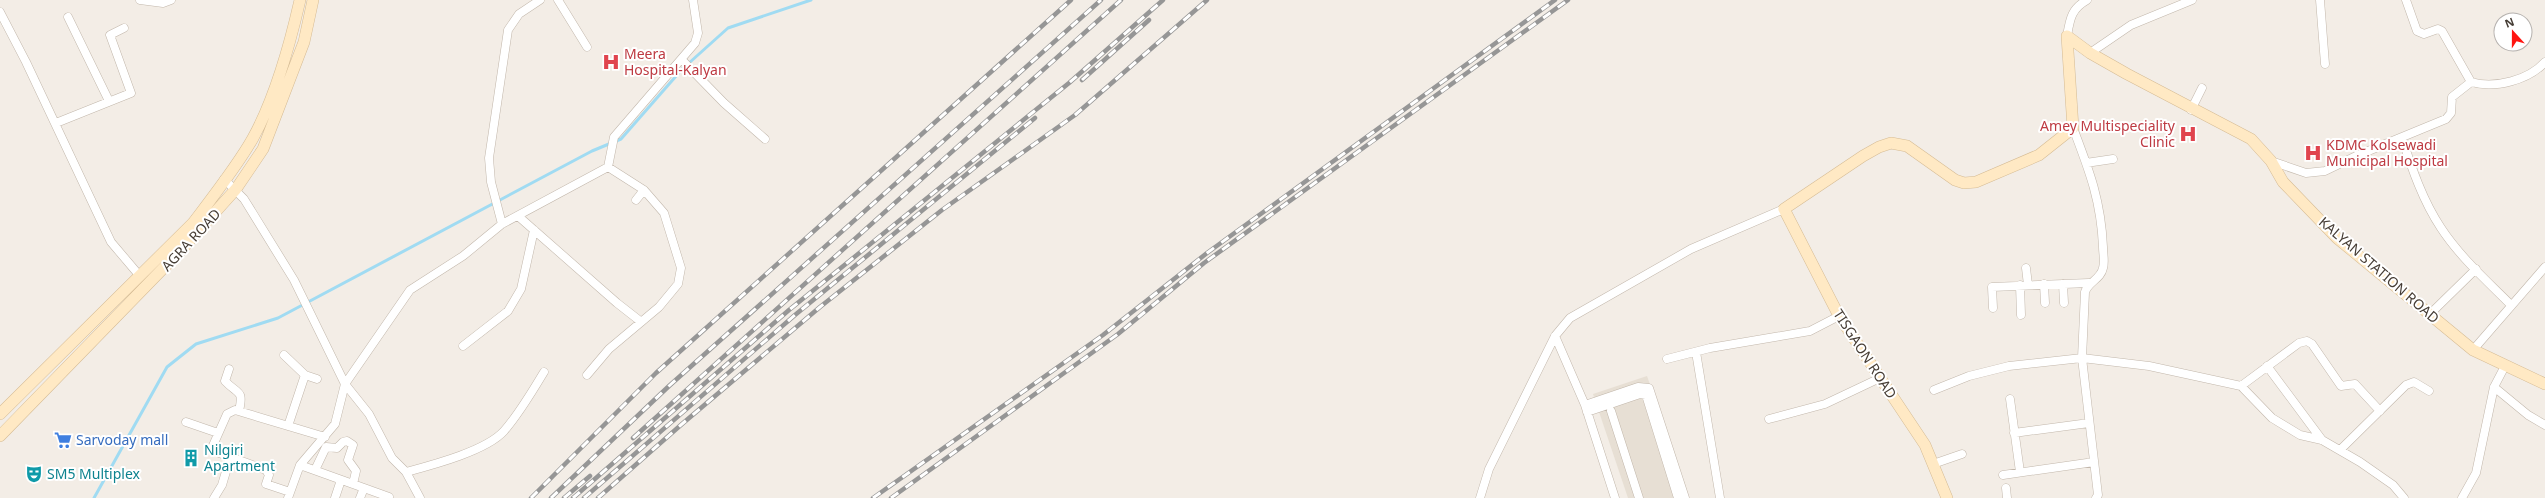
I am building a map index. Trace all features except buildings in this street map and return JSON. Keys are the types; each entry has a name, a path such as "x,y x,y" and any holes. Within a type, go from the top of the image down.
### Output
{"street":[{"path":"140,0 163,3 171,0"},
{"name":"AGRA ROAD","path":"0,414 138,275 193,222 253,138 277,81 300,0"},
{"name":"AGRA ROAD","path":"0,436 181,250 236,189 263,149 304,42 313,0"},
{"path":"502,224 491,182 489,158 508,30 519,14 540,0"},
{"path":"558,0 587,47"},
{"path":"608,167 614,138 695,43 698,33 693,0"},
{"path":"2087,0 2078,5 2070,16 2067,36 2073,128 2098,196 2104,268 2102,273 2089,283 2085,292 2082,358 2098,495 2096,498"},
{"path":"2090,53 2131,25 2192,0"},
{"path":"2320,0 2325,64"},
{"path":"2406,0 2417,31 2424,34 2438,29 2442,31 2471,82"},
{"path":"0,12 56,124 112,242 138,275"},
{"path":"68,17 109,101"},
{"path":"56,124 131,92 110,37 112,33 124,28"},
{"name":"KALYAN STATION ROAD","path":"2067,36 2090,53 2191,110 2251,139 2271,161 2283,182 2338,238 2473,350 2545,384"},
{"path":"682,60 724,103 765,139"},
{"path":"2271,161 2306,173 2314,174 2336,167 2356,156 2402,138 2449,116 2452,97 2471,82 2485,84 2502,83 2529,76 2545,62"},
{"path":"2191,110 2202,88"},
{"path":"1480,498 1489,469 1555,336 1570,318 1691,249 1784,209 1879,147 1892,143 1907,146 1955,180 1964,183 1976,182 2039,155 2073,128"},
{"path":"2402,138 2427,202 2441,228 2476,269 2511,305"},
{"path":"2086,163 2113,159"},
{"path":"587,375 609,349 640,321 659,307 678,284 681,268 664,213 644,190 608,167"},
{"path":"325,437 235,410 228,414 211,450 266,470 269,475 266,484 289,495 300,465 325,437 335,424 345,384 410,290 463,256 502,224 608,167"},
{"path":"224,178 236,189 294,280 318,326 345,384 369,414 392,458 406,472 420,498"},
{"path":"636,200 644,190"},
{"name":"TISGAON ROAD","path":"1784,209 1839,316 1925,445 1947,498"},
{"path":"518,216 617,303 640,321"},
{"path":"463,346 508,311 521,289 534,230"},
{"path":"2473,350 2545,267"},
{"path":"2022,315 2026,268"},
{"path":"2430,314 2476,269"},
{"path":"1993,308 1991,287 2089,283"},
{"path":"2044,284 2045,303"},
{"path":"2063,284 2064,303"},
{"path":"1667,359 1696,352 1810,331 1839,316"},
{"path":"1555,336 1586,408 1615,498"},
{"path":"2241,386 2299,343 2310,342 2341,386 2355,384 2380,411"},
{"path":"1696,352 1720,498"},
{"path":"284,355 304,375 317,379"},
{"path":"1934,390 1969,376 2009,366 2082,358 2149,366 2241,386 2272,418 2300,435 2322,440 2340,450 2393,485 2404,498"},
{"path":"2267,366 2322,440"},
{"path":"2467,496 2476,473 2494,387 2505,366"},
{"path":"229,369 225,381 241,393 242,399 239,411"},
{"path":"406,472 437,464 475,449 503,432 544,372"},
{"path":"288,426 304,375"},
{"path":"1769,419 1825,404 1880,378"},
{"path":"2340,450 2410,382 2419,384 2429,391"},
{"path":"1586,408 1638,387 1650,388 1685,498"},
{"path":"2494,387 2528,415 2545,425"},
{"path":"1586,408 1640,394 1646,395 1678,498"},
{"path":"2010,399 2020,472"},
{"path":"1611,411 1639,498"},
{"path":"186,422 218,433"},
{"path":"2014,433 2090,423"},
{"path":"315,470 326,447 337,448 347,441 353,445 348,460 356,471 353,484"},
{"path":"1933,464 1962,454"},
{"path":"214,498 222,484 230,458"},
{"path":"2003,475 2094,462"},
{"path":"300,465 389,497"},
{"path":"335,498 341,480"},
{"path":"360,498 364,488"},
{"path":"2006,488 2008,498"}],"shaded area":[{"path":"1647,376 1689,498 1628,498 1593,394"}],"waterway":[{"path":"689,63 728,28 811,0"},
{"path":"94,498 167,367 196,344 278,318 592,151 621,139 684,67"}],"railway":[{"path":"531,498 656,373 1071,0"},
{"path":"551,498 669,386 1101,0"},
{"path":"633,438 1121,0"},
{"path":"573,498 789,310 1069,83 1163,0"},
{"path":"598,498 682,424 820,307 942,210 1075,115 1207,0"},
{"path":"873,498 1103,335 1207,253 1555,0"},
{"path":"891,498 1118,334 1204,263 1568,0"},
{"path":"1082,80 1149,20"},
{"path":"584,498 795,315 1035,118"},
{"path":"564,498 590,476"}],"place":[{"name":"Meera Hospital-Kalyan","path":"611,62"},
{"name":"Amey Multispeciality Clinic","path":"2188,134"},
{"name":"KDMC Kolsewadi Municipal Hospital","path":"2313,153"},
{"name":"Sarvoday mall","path":"63,440"},
{"name":"Nilgiri Apartment","path":"191,458"},
{"name":"SM5 Multiplex","path":"34,474"}]}
